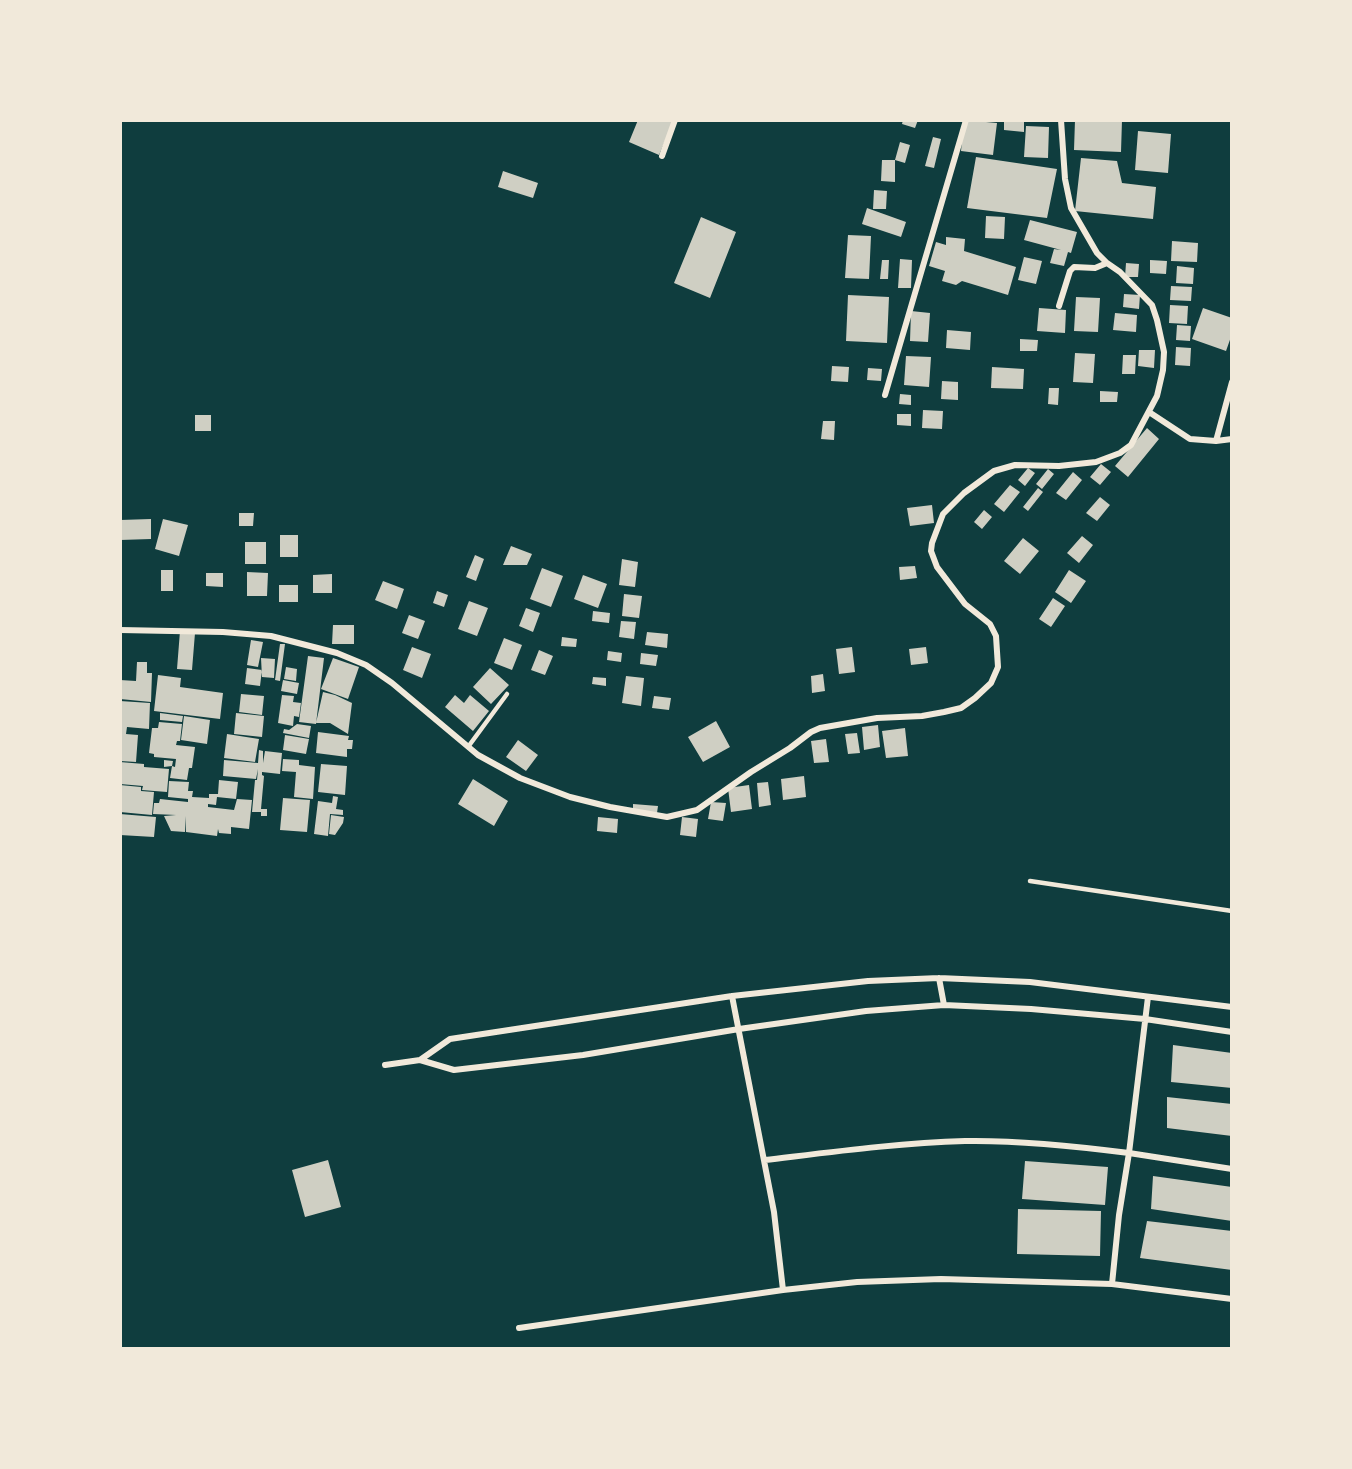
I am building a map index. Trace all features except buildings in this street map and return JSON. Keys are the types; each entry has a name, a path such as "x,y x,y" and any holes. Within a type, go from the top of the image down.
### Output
{"street":[{"path":"662,156 675,120"},
{"path":"885,395 966,120"},
{"path":"120,630 223,632 272,636 337,653 366,665 392,683 468,747 520,778 570,797 667,817 697,810 811,732 878,718 922,716 961,708 991,683 998,667 998,652 996,636 990,624 965,604 941,574 933,559 932,543 943,514 964,493 994,471 1015,465 1059,466 1096,462 1120,453 1131,445 1149,412 1157,396 1163,370 1164,352 1152,305 1120,272 1097,253 1071,208 1065,179 1061,120"},
{"path":"1059,306 1070,271 1074,267 1095,268 1107,263"},
{"path":"1216,441 1232,382"},
{"path":"1149,412 1190,439 1216,441 1232,439"},
{"path":"939,978 944,1005"},
{"path":"420,1060 450,1039 732,996 868,981 939,978 1030,982 1232,1007"},
{"path":"732,996 765,1160 783,1290"},
{"path":"1112,1284 1148,997"},
{"path":"385,1065 420,1060 454,1070 583,1055 738,1029 866,1011 944,1005 1031,1009 1145,1019 1232,1032"},
{"path":"765,1160 869,1148 967,1141 1066,1144 1232,1169"},
{"path":"519,1328 783,1290 857,1282 941,1279 1112,1284 1232,1299"}],"lane":[{"path":"468,747 507,694"},
{"path":"1030,881 1232,911"}]}
